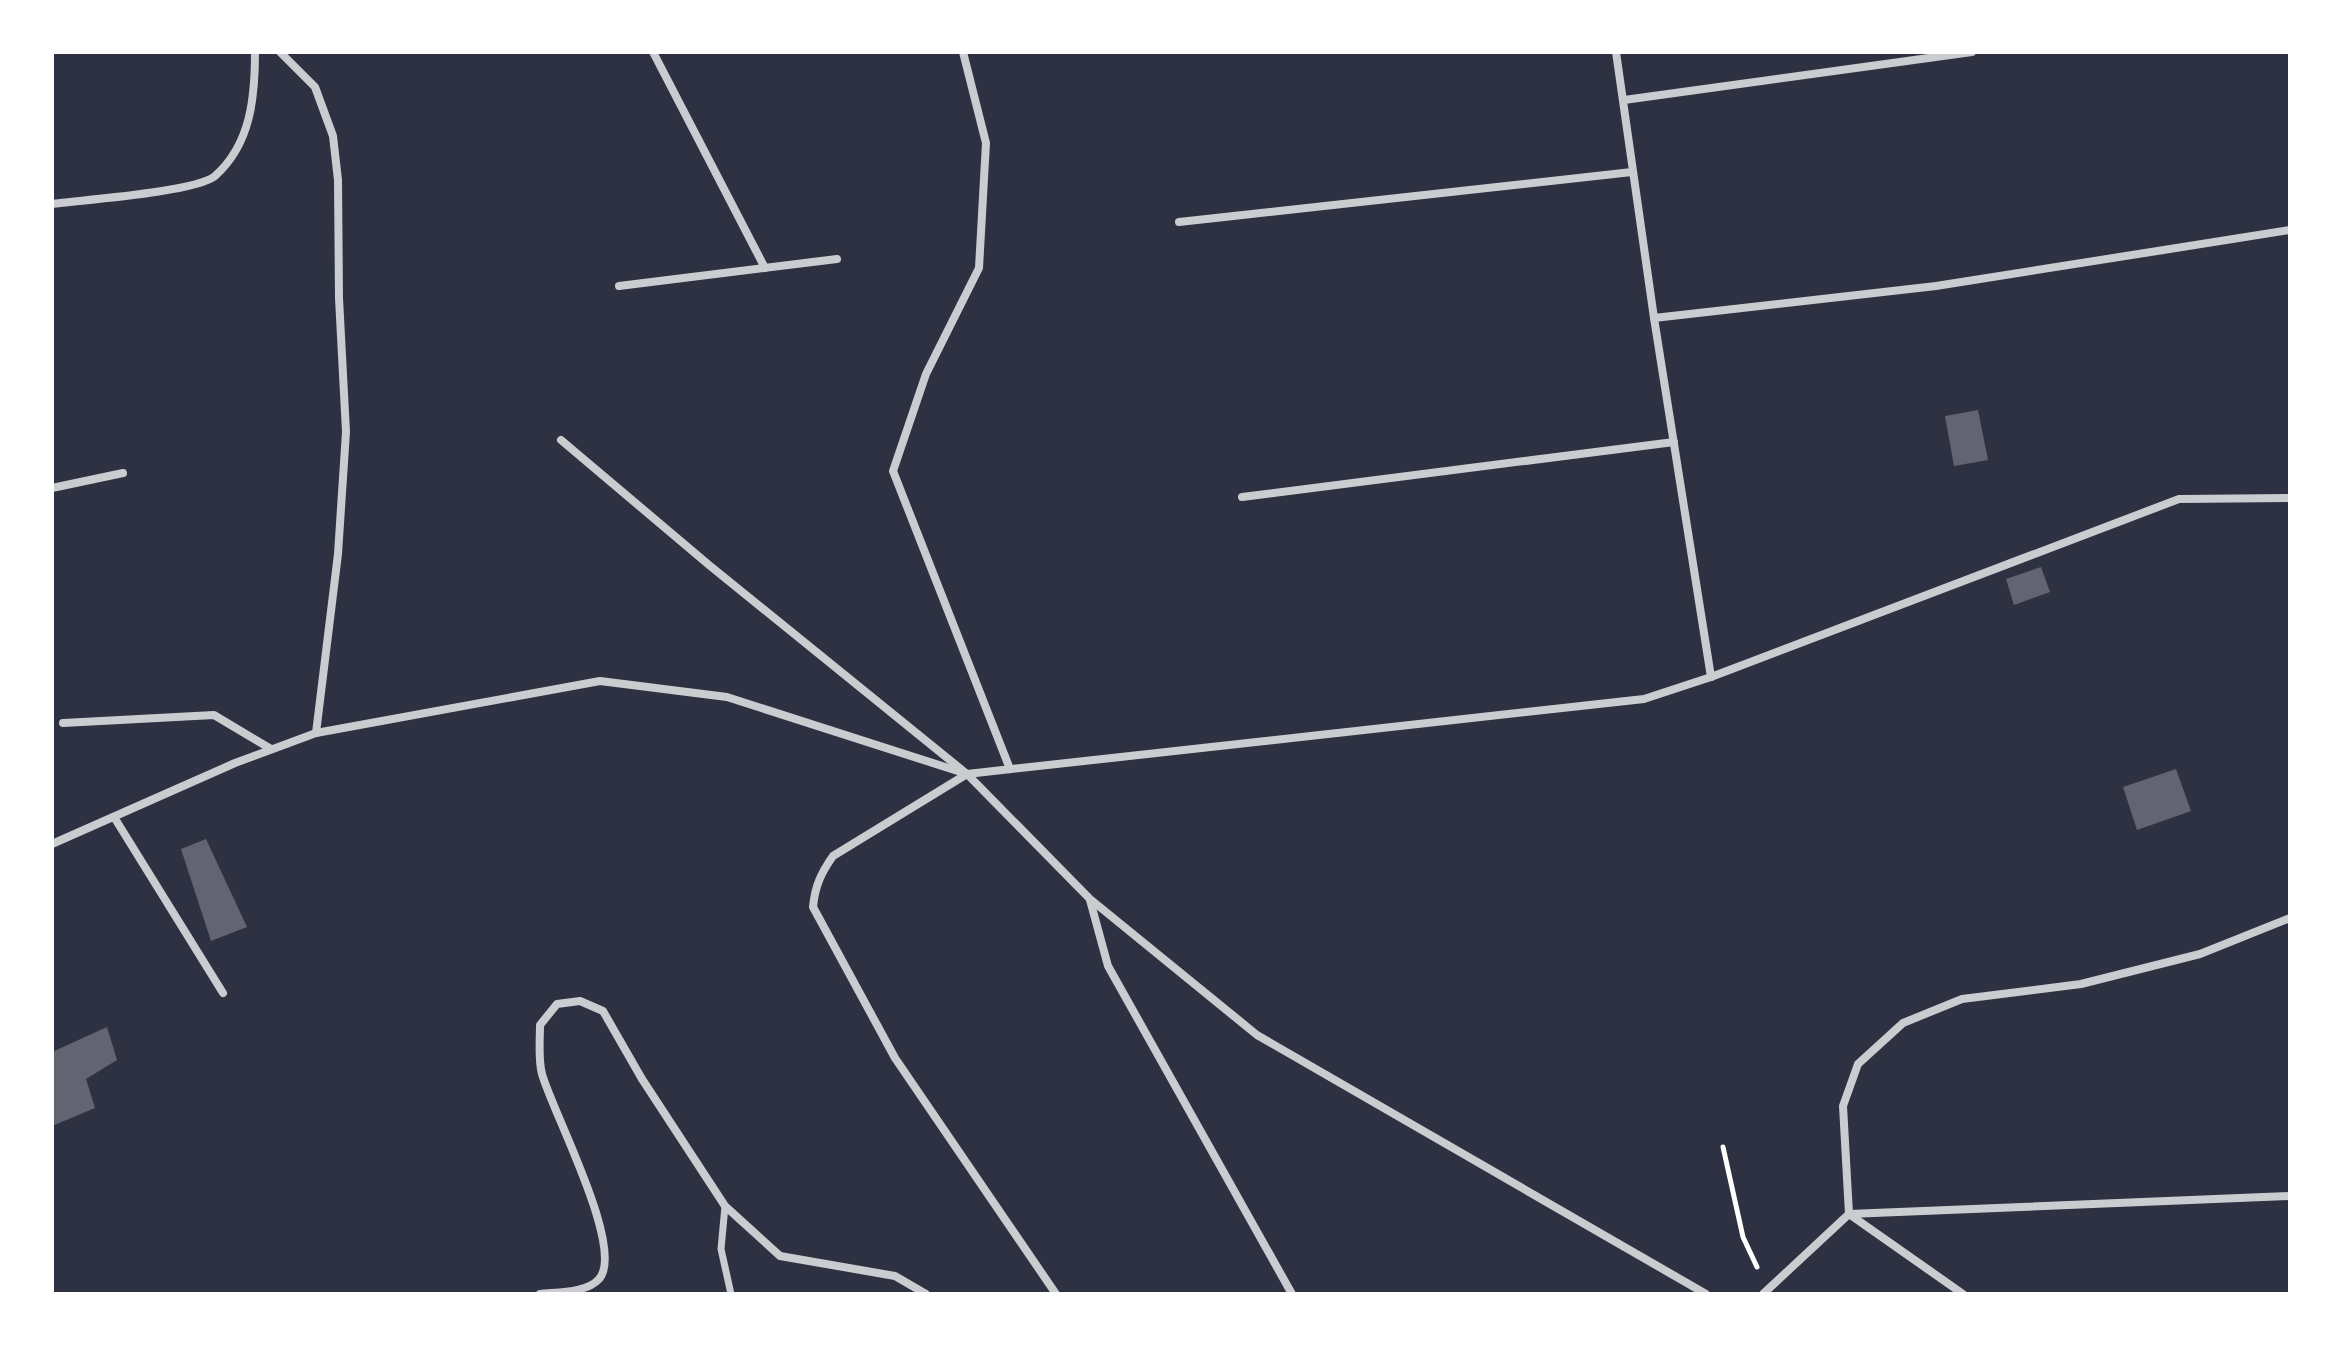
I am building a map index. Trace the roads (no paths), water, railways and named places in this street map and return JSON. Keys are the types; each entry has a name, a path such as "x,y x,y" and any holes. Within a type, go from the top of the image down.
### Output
{"street":[{"path":"52,204 167,190 213,178 241,143 255,95 255,52"},
{"path":"280,52 315,87 333,136 338,180 339,298 346,432 338,554 316,733"},
{"path":"653,52 765,268"},
{"path":"963,52 986,143 979,268 926,374 893,471 1010,769"},
{"path":"1616,52 1654,318 1711,677"},
{"path":"1624,100 1972,52"},
{"path":"1179,222 1632,172"},
{"path":"1654,318 1936,286 2290,230"},
{"path":"619,286 837,259"},
{"path":"561,440 709,565 967,774 1090,899 1257,1035 1706,1294"},
{"path":"1242,497 1674,442"},
{"path":"52,488 123,473"},
{"path":"52,844 271,749 316,733 600,681 727,697 967,774 1644,699 1711,677 2179,499 2290,498"},
{"path":"63,723 214,715 271,749"},
{"path":"967,774 833,856 815,887 813,907 895,1058 1056,1294"},
{"path":"114,817 223,993"},
{"path":"1090,899 1108,966 1292,1294"},
{"path":"1849,1214 1843,1106 1858,1064 1903,1023 1962,999 2081,984 2200,954 2290,918"},
{"path":"540,1294 569,1292 599,1279 606,1264 591,1194 541,1073 540,1025 557,1004 580,1001 603,1011 642,1079 725,1206 780,1256 895,1276 926,1294"},
{"path":"1765,1292 1849,1214 2290,1196"},
{"path":"725,1206 721,1249 731,1294"},
{"path":"1849,1214 1963,1294"}]}
